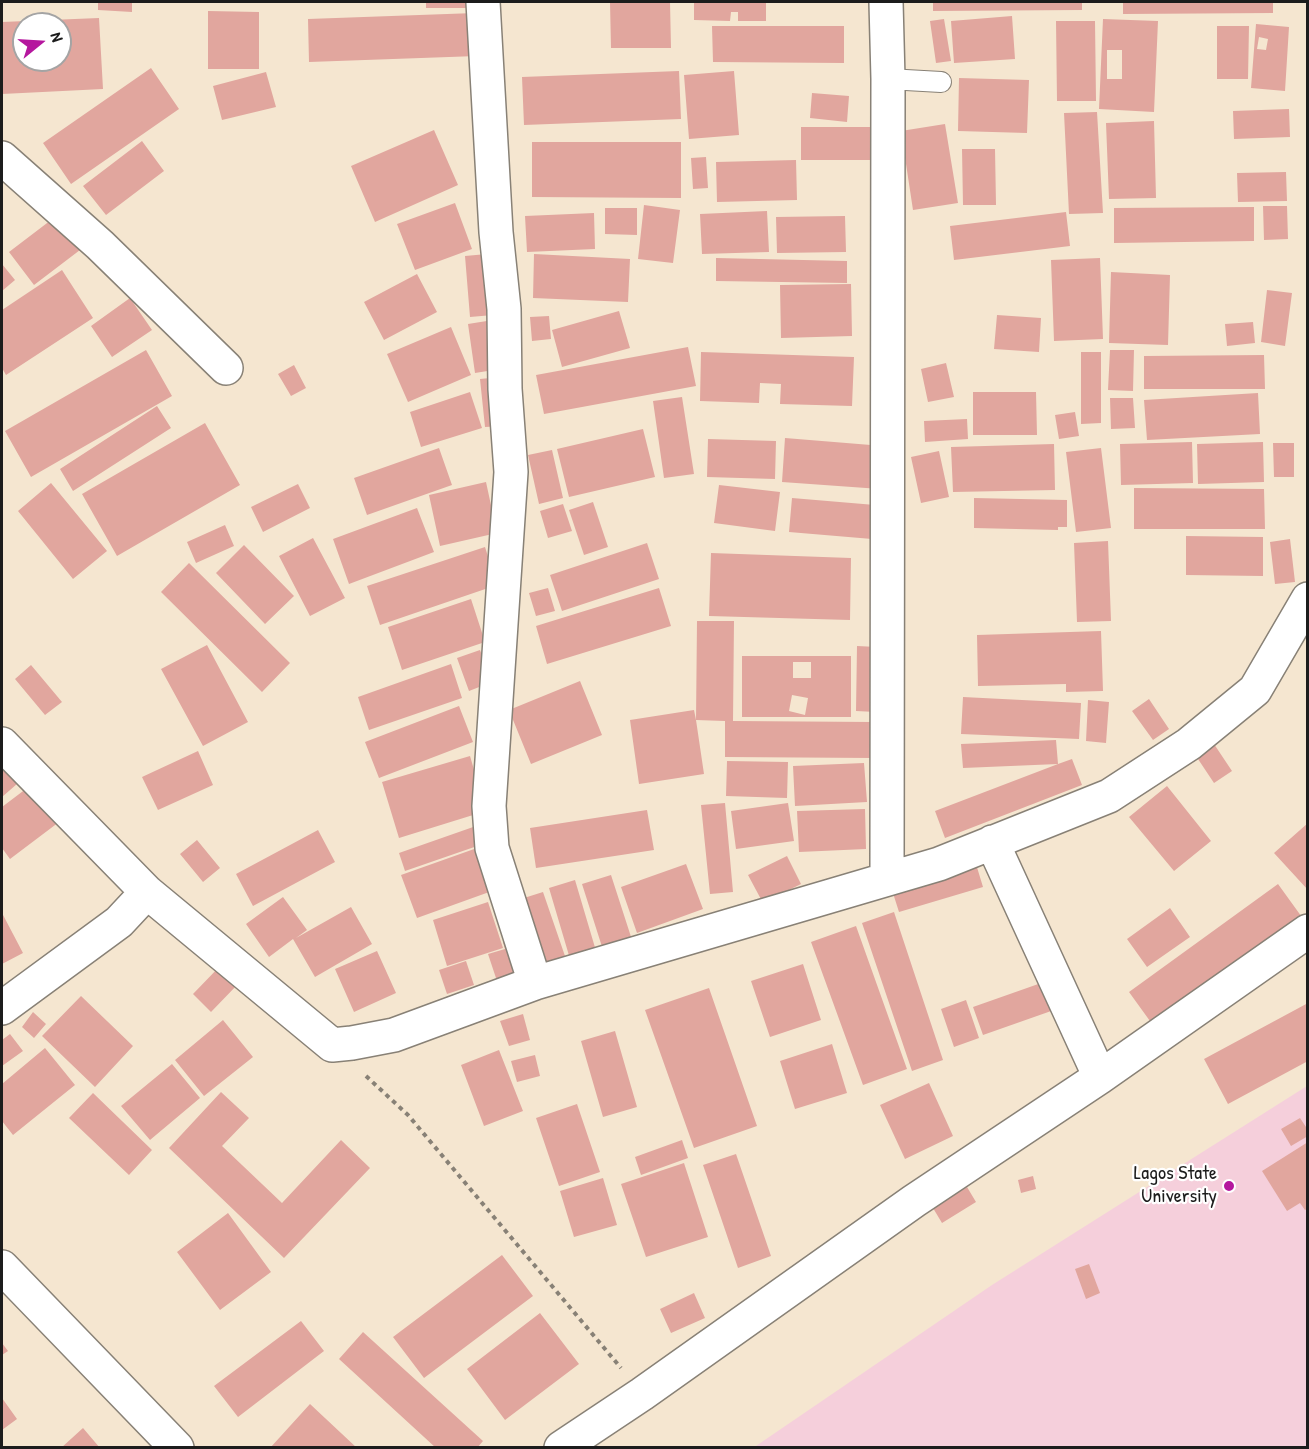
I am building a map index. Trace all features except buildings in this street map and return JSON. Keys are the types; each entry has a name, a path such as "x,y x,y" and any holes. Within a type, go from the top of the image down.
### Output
{"street":[{"path":"483,2 496,232 504,309 505,389 511,472 489,806 492,848 535,983"},
{"path":"886,2 888,79 887,878"},
{"path":"2,158 100,245 226,368"},
{"path":"2,744 147,892 332,1045 394,1035 535,983 939,864 1109,796 1189,744 1255,690 1308,599"},
{"path":"992,843 1100,1077"},
{"path":"2,1008 119,922 147,892"},
{"path":"561,1448 642,1394 914,1201 1100,1077 1308,931"},
{"path":"2,1267 177,1448"}],"lane":[{"path":"888,79 941,82"}],"path":[{"path":"332,1045 408,1115 642,1394"}],"shaded area":[{"name":"Lagos State University","path":"1307,1086 1307,1447 753,1448 992,1285"}],"place":[{"name":"Lagos State University","path":"1229,1186"}]}
